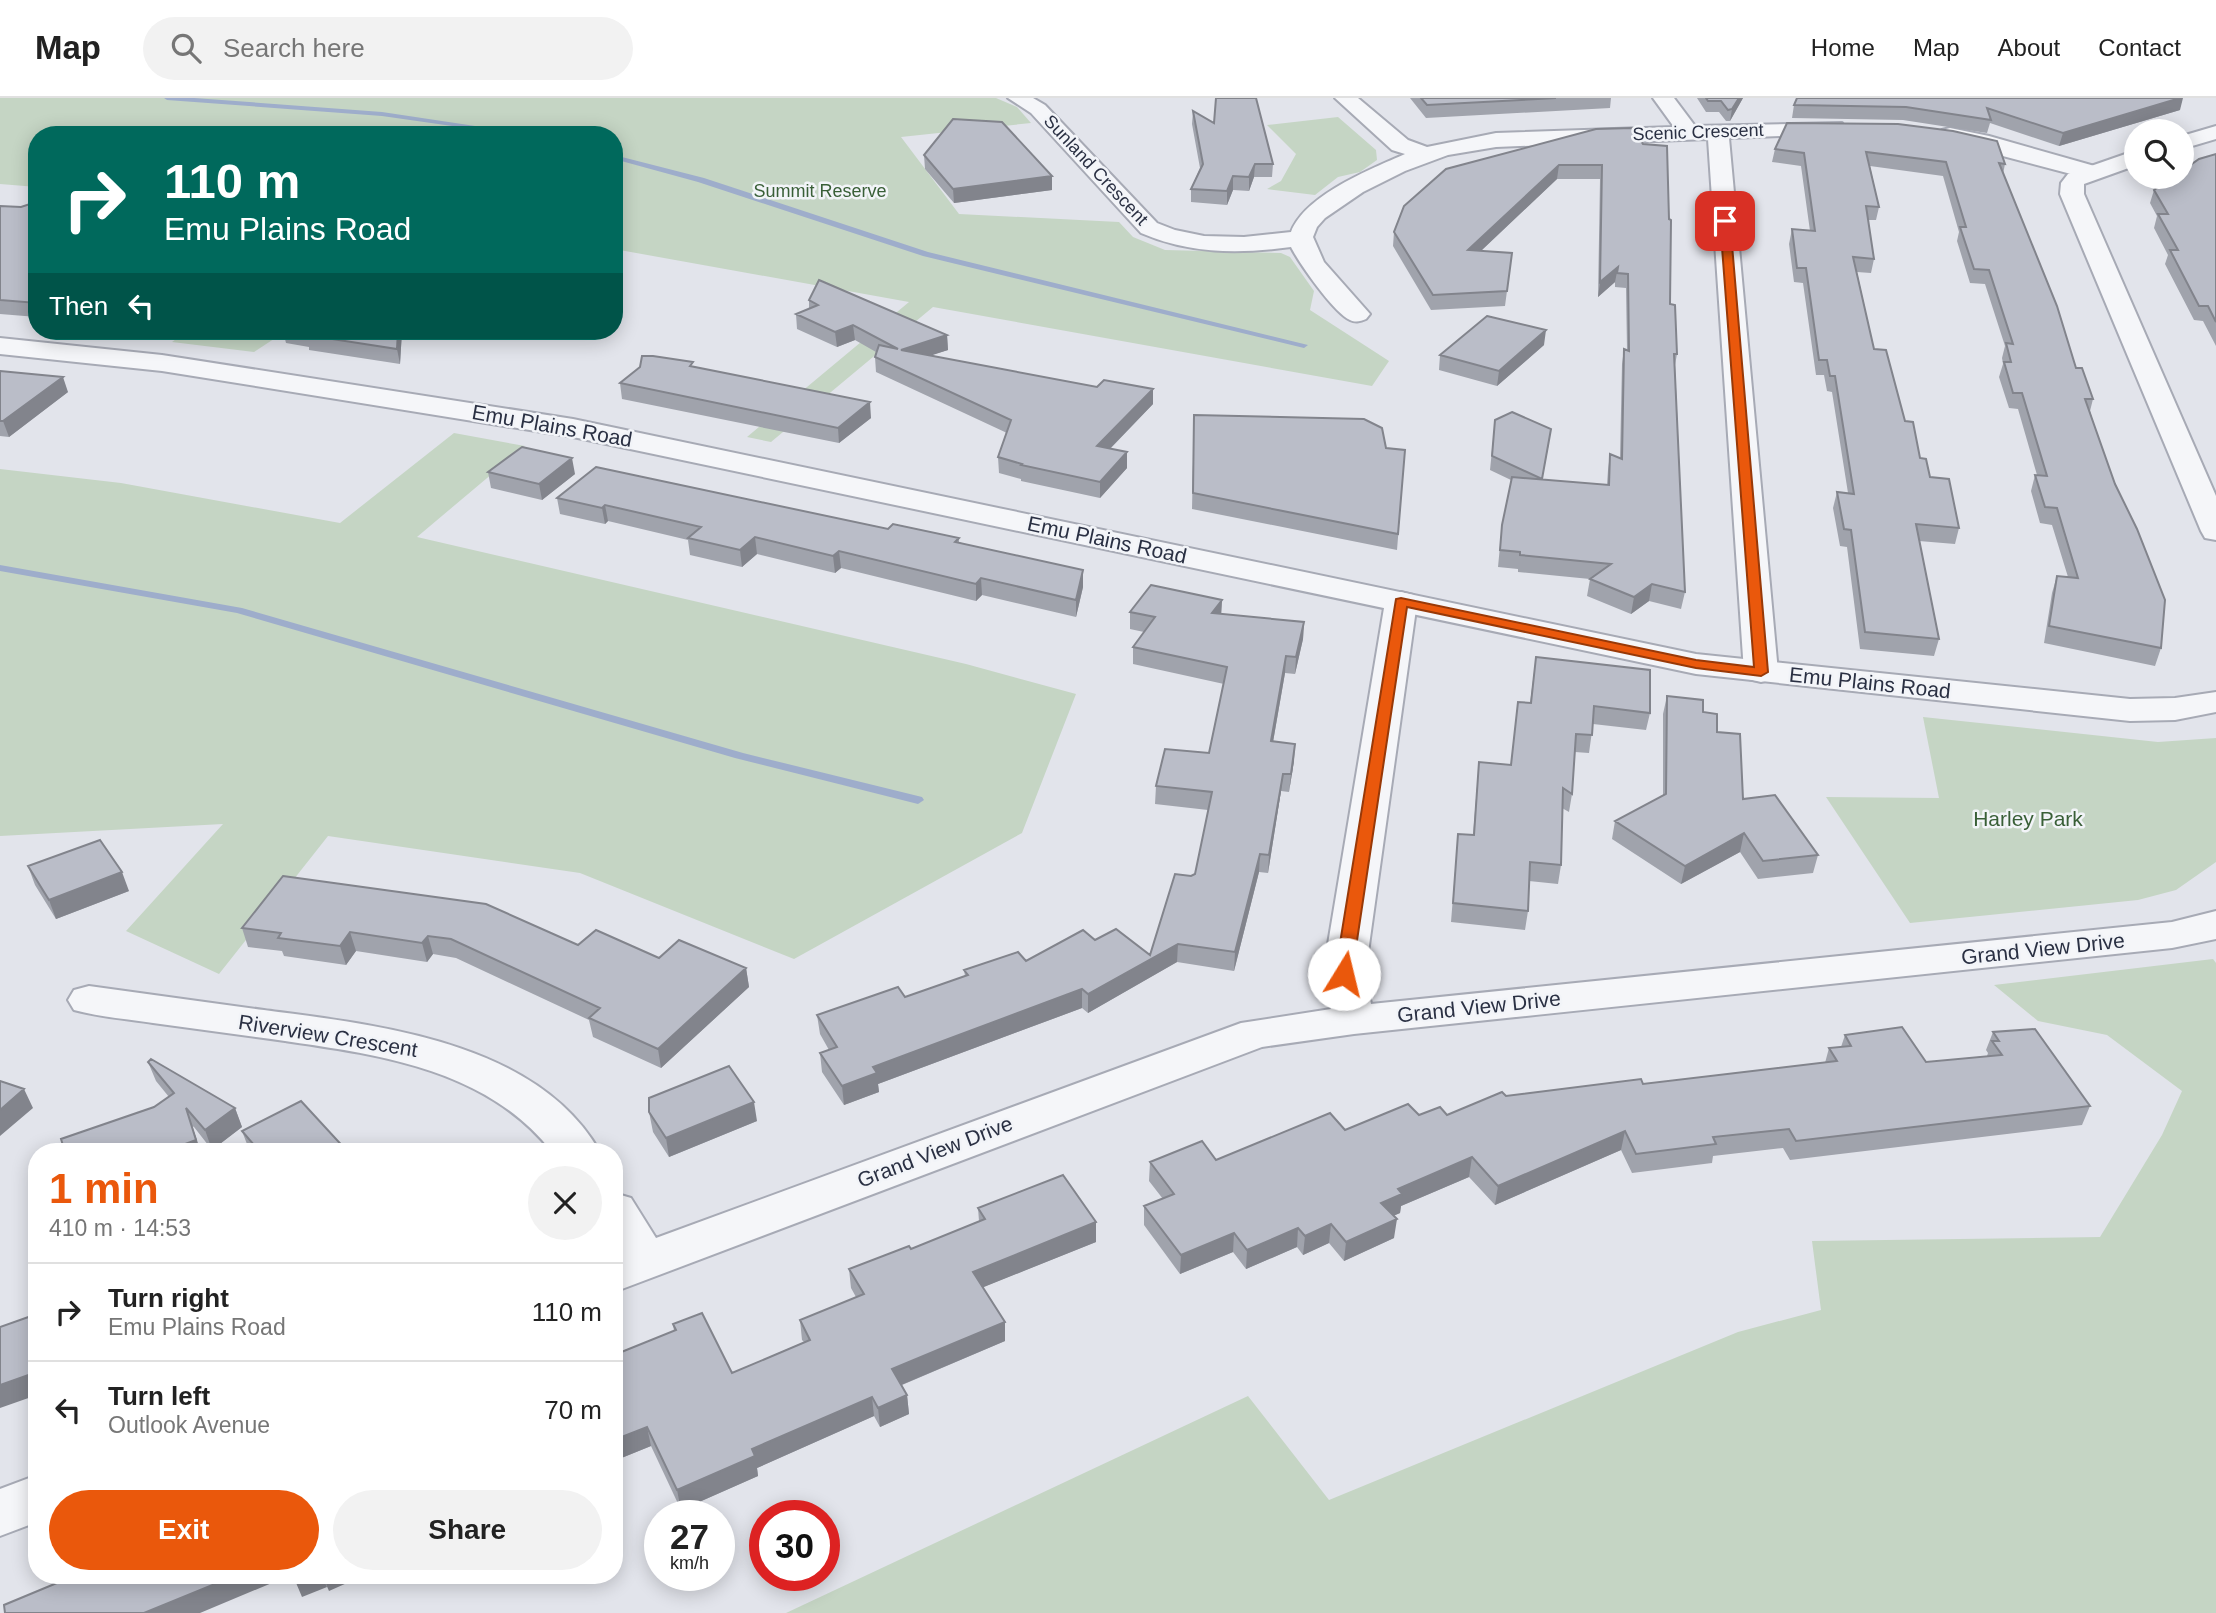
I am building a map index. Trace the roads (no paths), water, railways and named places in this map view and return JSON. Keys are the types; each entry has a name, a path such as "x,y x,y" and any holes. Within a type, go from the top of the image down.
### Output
{"street":[{"name":"Sunland Crescent","path":"1018,98 1038,109 1149,228 1157,232 1181,239 1220,243 1276,242 1301,238"},
{"path":"1345,98 1400,145 1425,154"},
{"path":"1663,98 1688,132"},
{"name":"Scenic Crescent","path":"1301,238 1306,223 1327,205 1392,167 1425,154 1496,141 1857,128"},
{"path":"1718,131 1761,672"},
{"path":"1930,132 1981,141 2090,173"},
{"path":"2194,139 2216,132"},
{"path":"2124,161 2076,179 2071,188 2080,218 2216,531"},
{"path":"1301,238 1319,271 1357,314"},
{"name":"Emu Plains Road","path":"0,346 162,363 573,428 1696,664 2130,709 2175,709 2216,702"},
{"path":"1354,1020 1344,974 1401,602"},
{"name":"Grand View Drive","path":"630,1267 1256,1033 1354,1020 2158,937 2189,933 2216,924"},
{"name":"Riverview Crescent","path":"89,1000 368,1038 424,1051 451,1060 511,1090 550,1120 570,1143"},
{"path":"623,1242 630,1267"},
{"path":"0,1513 28,1502"}],"waterway":[{"path":"167,98 382,114 467,126"},
{"path":"623,159 701,180 926,254 1304,345"},
{"path":"0,568 238,610 739,756 918,800"}],"park label":[{"name":"Summit Reserve","path":"820,191"},
{"name":"Harley Park","path":"2028,819"}]}
